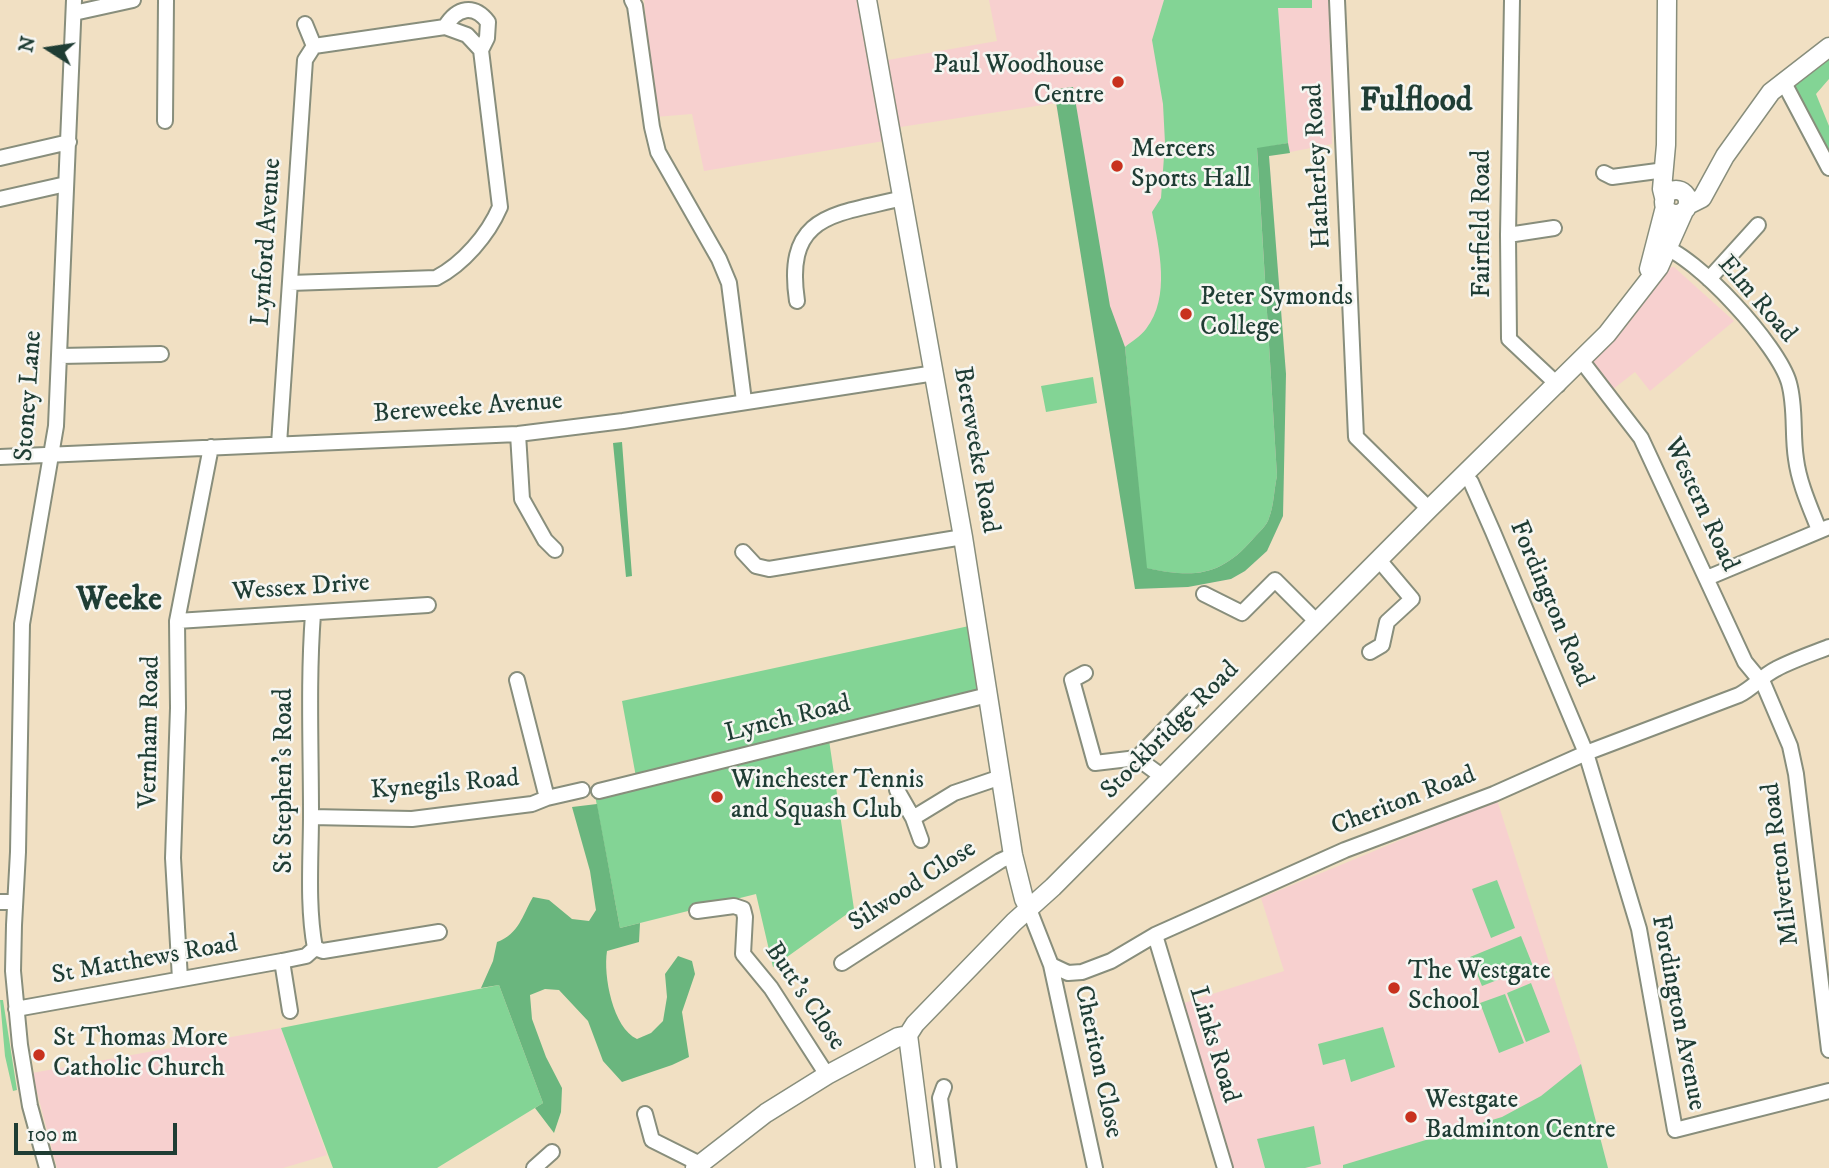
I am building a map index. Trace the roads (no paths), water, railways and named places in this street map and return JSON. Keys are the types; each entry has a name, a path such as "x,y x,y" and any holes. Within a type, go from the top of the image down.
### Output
{"main road":[{"name":"Bereweeke Road","path":"867,0 935,373 1013,855 1029,909"},
{"name":"Stockbridge Road","path":"697,1166 766,1113 827,1075 898,1037 908,1035 934,1004 1429,509 1558,384 1621,318 1646,283 1677,201 1662,189 1665,170 1667,0"},
{"path":"1677,201 1702,198 1717,169 1761,105 1783,81 1829,47"},
{"path":"908,1035 925,1168"}],"street":[{"path":"74,7 133,0"},
{"path":"165,121 166,0"},
{"path":"632,0 658,152 719,259 729,284 744,401"},
{"name":"Hatherley Road","path":"1337,0 1356,437 1429,509"},
{"name":"Fairfield Road","path":"1512,0 1509,338 1558,384"},
{"name":"Stoney Lane","path":"47,1168 30,1106 16,1009 8,902 22,624 52,455 61,356 60,311 74,7"},
{"path":"290,284 436,278 449,272 494,221 500,207 481,50 489,31 488,22 475,10 468,8 457,13 445,27"},
{"path":"305,24 314,46 445,27 467,35 481,50"},
{"name":"Lynford Avenue","path":"279,444 305,60 314,46"},
{"path":"1783,81 1829,168"},
{"path":"0,158 68,142"},
{"path":"1604,173 1612,177 1665,170"},
{"path":"0,199 66,184"},
{"path":"797,302 794,281 796,256 810,230 821,220 903,198"},
{"path":"1709,279 1758,225"},
{"path":"1508,235 1554,228"},
{"name":"Elm Road","path":"1662,246 1709,279 1754,327 1782,366 1789,383 1796,459 1805,495 1824,528"},
{"path":"61,356 161,354"},
{"name":"Western Road","path":"1581,360 1642,438 1745,662 1760,679"},
{"name":"Bereweeke Avenue","path":"0,457 518,434 622,421 935,373"},
{"path":"518,434 522,499 545,540 555,550"},
{"name":"Vernham Road","path":"180,979 173,858 178,708 177,621 182,584 211,447"},
{"name":"Fordington Road","path":"1464,476 1471,482 1586,753"},
{"path":"1707,578 1824,528"},
{"path":"743,552 756,566 769,569 963,537"},
{"path":"1370,652 1382,645 1387,622 1412,599 1379,560"},
{"path":"1204,594 1242,613 1275,580 1317,622"},
{"name":"Wessex Drive","path":"177,621 428,605"},
{"name":"St Stephen's Road","path":"313,614 310,649 311,929 314,948"},
{"name":"Cheriton Road","path":"1052,965 1068,973 1082,972 1111,961 1154,935 1345,850 1494,794 1586,753 1739,695 1775,669 1829,647"},
{"path":"1085,673 1072,680 1095,763 1137,758 1192,701"},
{"name":"Milverton Road","path":"1760,679 1790,746 1794,762 1829,1050"},
{"path":"517,680 547,798"},
{"name":"Lynch Road","path":"599,791 988,695"},
{"name":"Fordington Avenue","path":"1586,753 1639,929 1675,1130 1829,1091"},
{"path":"1137,758 1163,777"},
{"path":"913,818 954,793 1001,777"},
{"name":"Kynegils Road","path":"311,817 412,819 532,804 582,790"},
{"path":"897,790 913,818 920,840"},
{"name":"Silwood Close","path":"842,963 1013,855"},
{"name":"Butt's Close","path":"697,911 734,906 743,909 743,954 771,988 827,1075"},
{"path":"1029,909 1052,965"},
{"name":"St Matthews Road","path":"16,1009 282,961 306,956 314,948 323,951 439,932"},
{"name":"Links Road","path":"1154,935 1226,1168"},
{"path":"282,961 290,1010"},
{"name":"Cheriton Close","path":"1052,965 1095,1168"},
{"path":"944,1087 940,1098 949,1168"},
{"path":"645,1114 652,1140 697,1166"},
{"path":"534,1168 552,1152"}],"place":[{"name":"Paul Woodhouse Centre","path":"1118,82"},
{"name":"Mercers Sports Hall","path":"1117,166"},
{"name":"Peter Symonds College","path":"1186,314"},
{"name":"Winchester Tennis and Squash Club","path":"717,797"},
{"name":"The Westgate School","path":"1394,988"},
{"name":"St Thomas More Catholic Church","path":"39,1055"},
{"name":"Westgate Badminton Centre","path":"1411,1117"}],"district":[{"name":"Fulflood","path":"1416,103"},
{"name":"Weeke","path":"119,602"}]}
